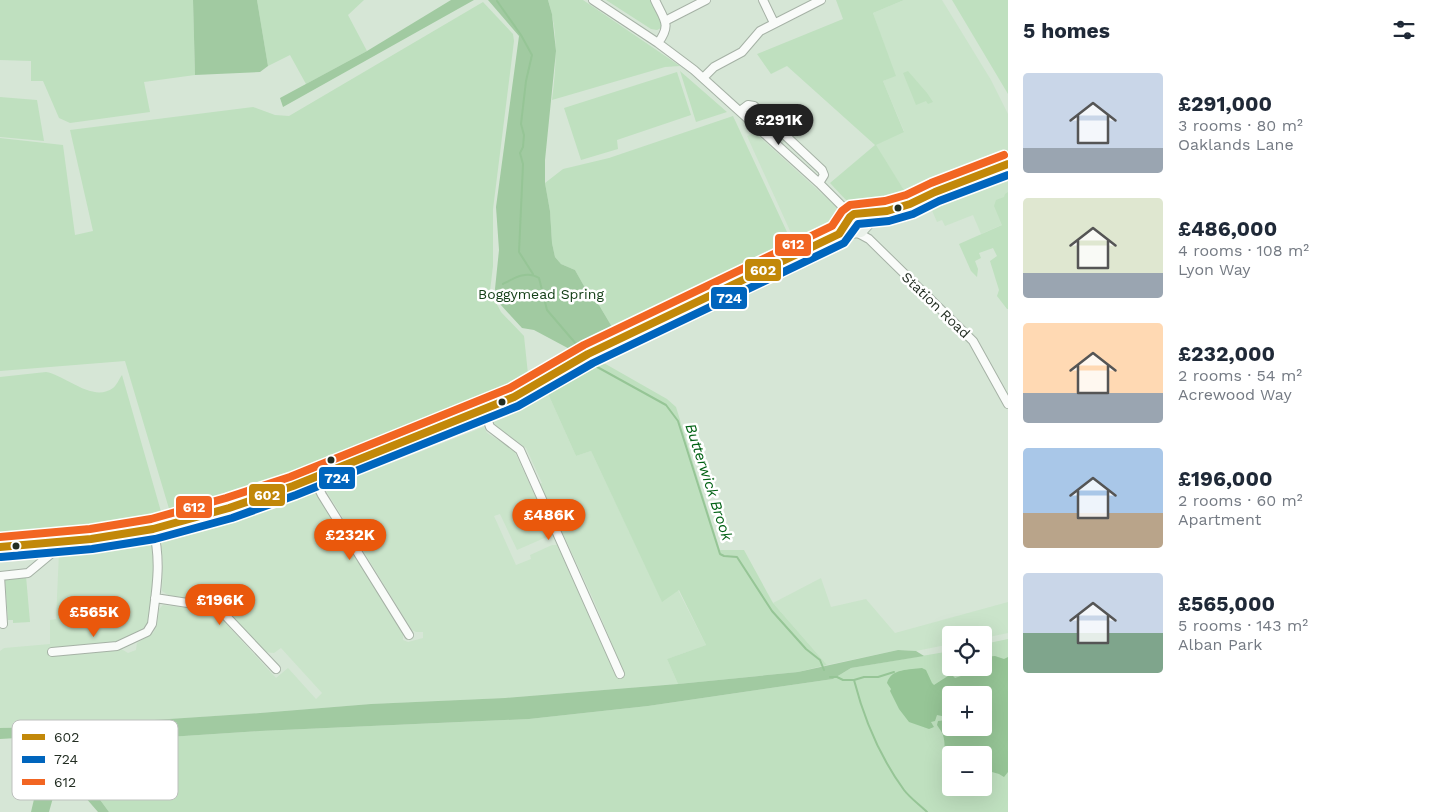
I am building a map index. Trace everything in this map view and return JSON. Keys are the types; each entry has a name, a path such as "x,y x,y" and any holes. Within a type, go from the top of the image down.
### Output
{"main road":[{"path":"839,234 853,217 910,204 1008,164"},
{"path":"0,547 52,552 153,529 229,508 314,477 484,410 527,390 588,354 839,234 861,229 886,211"},
{"path":"853,217 866,219 861,229"},
{"path":"853,217 849,227 861,229"}],"street":[{"path":"593,0 658,44 703,78 819,183 853,217"},
{"path":"655,0 665,21 666,31 658,44"},
{"path":"665,21 706,0"},
{"path":"763,0 774,24"},
{"path":"703,78 714,67 742,52 757,33 821,0"},
{"path":"740,111 748,105 754,106 822,170 824,175 819,183"},
{"name":"Station Road","path":"861,229 973,340 1008,404"},
{"path":"484,410 490,427 520,450 620,674"},
{"path":"314,477 322,495 409,635"},
{"path":"52,652 110,648 147,632 152,624 159,560 153,529"},
{"path":"3,624 0,576 28,573 52,552"},
{"path":"155,598 214,607 224,614 276,669"}],"shaded area":[{"path":"0,0 193,0 195,75 144,82 150,112 70,123 59,118 43,81 31,81 31,61 0,60"},
{"path":"257,0 364,0 348,15 367,51 306,84 290,55 268,66"},
{"path":"548,0 583,0 680,66 665,67 552,100 555,37"},
{"path":"606,0 653,0 663,27 657,30 651,29"},
{"path":"836,0 904,0 873,13 896,76 883,81 904,132 876,145 907,195 876,207 862,208 850,203 830,183 875,145 787,66 771,74 757,54 843,19"},
{"path":"904,0 942,0 991,80 1008,114 1008,222 981,234 973,215 945,226 942,220 937,222 923,190 907,195 875,145 904,131 883,81 895,76 873,13"},
{"path":"952,0 1008,0 1008,94"},
{"path":"483,2 513,34 514,41 493,209 493,266 490,291 501,312 524,336 528,374 378,438 296,470 170,512 125,361 0,371 0,138 63,145 75,235 93,231 70,130 253,107 275,115 289,116"},
{"path":"680,71 727,112 696,122"},
{"path":"908,71 933,102 928,104 926,101 916,105 903,73"},
{"path":"677,72 691,115 617,140 618,149 581,160 564,108"},
{"path":"0,97 37,100 44,141 0,137"},
{"path":"733,116 794,247 615,332 575,270 561,264 555,257 545,183 563,169 609,158"},
{"path":"755,133 841,211 840,215 802,244 796,244 747,136"},
{"path":"1008,192 1007,309 997,296 999,290 990,261 997,256 993,248 979,253 981,258 975,261 978,269 977,277 971,271 959,244 1002,225 994,206 996,200 1004,197"},
{"path":"595,358 667,399 676,407 720,550 744,550 773,603 827,665 798,672 678,684 667,659 706,645 679,590 662,602 591,451 576,456 545,387"},
{"path":"46,372 79,387 97,392 105,392 113,388 122,375 162,515 122,522 0,534 0,377"},
{"path":"545,387 576,456 591,451 662,601 678,590 706,645 667,659 678,684 505,698 371,704 154,720 12,720 12,728 0,728 0,651 4,648 50,644 50,620 56,619 59,552 83,545 146,538 152,545 154,567 148,628 110,644 111,651 121,649 128,653 136,650 137,643 153,633 157,625 159,609 163,605 210,611 218,615 276,678 288,668 316,699 322,693 281,648 274,653 264,652 223,607 209,601 168,595 162,591 163,562 161,539 165,534 317,493 403,634 403,640 408,642 423,638 423,632 412,630 325,489 484,427 487,433 514,450 551,530 549,536 517,550 500,514 494,516 516,565 531,559 530,555 552,545 557,545 616,676 624,673 594,601 540,484 542,483 526,448 495,426 492,420 494,411"},
{"path":"26,576 30,622 13,623 13,620 8,620 5,580"},
{"path":"821,578 831,607 866,599 895,633 1008,602 1008,633 992,636 992,626 942,626 942,646 916,651 898,650 827,665 773,603"},
{"path":"1008,639 1008,812 109,812 100,800 178,800 178,736 529,719 648,706 833,679 851,668 942,653 942,676 992,676 992,642"},
{"path":"992,656 1004,659 1008,657 1008,772 1004,777 992,772 992,746 944,746 943,736 992,736 992,686 942,686 942,716 937,715 935,721 931,722 934,727 929,729 909,722 899,709 890,691 891,689 887,683 889,678 897,672 922,668 926,670 934,685 948,676 955,678 961,676 992,676"},
{"path":"938,721 942,721 942,732 937,725"}],"green space":[{"path":"193,0 257,0 268,66 260,72 195,75"},
{"path":"451,0 474,0 283,107 280,98 367,51"},
{"name":"Boggymead Spring","path":"488,0 548,0 552,14 556,51 545,160 545,183 550,211 552,243 555,257 561,264 575,270 615,332 577,353 534,330 522,328 500,304 495,289 499,250 496,207 519,36"},
{"path":"898,650 916,651 924,656 851,668 833,679 648,706 529,719 178,736 178,720 154,720 371,704 505,698 798,672"},
{"path":"0,728 12,728 12,738 0,739"},
{"path":"34,800 52,800 49,812 31,812"},
{"path":"88,800 100,800 109,812 98,812"}],"waterway":[{"name":"Butterwick Brook","path":"497,1 521,35 532,55 526,81 521,124 524,135 523,147 520,153 523,164 519,252 533,274"},
{"name":"Butterwick Brook","path":"503,284 516,277 525,275 539,278 547,310 577,345"},
{"name":"Butterwick Brook","path":"590,363 666,405 678,421 720,554 737,557 772,611 806,649 820,660 824,670"},
{"path":"331,478 405,451"},
{"path":"830,677 854,680 864,677 878,677 894,672"},
{"name":"Butterwick Brook","path":"854,680 868,723 887,764 906,793 927,812"}],"transit line":[{"name":"612","path":"0,537 90,529 151,519 226,498 290,477 510,388 584,345 832,226 842,211 850,205 885,201 906,195 931,183 1004,155"},
{"name":"602","path":"0,547 91,539 153,529 229,508 293,486 514,397 588,354 839,234 854,214 887,211 910,204 935,192 1008,164"},
{"name":"724","path":"1,557 92,549 155,539 232,518 296,495 518,406 593,363 844,243 858,224 889,221 913,214 939,201 1008,175"}]}
